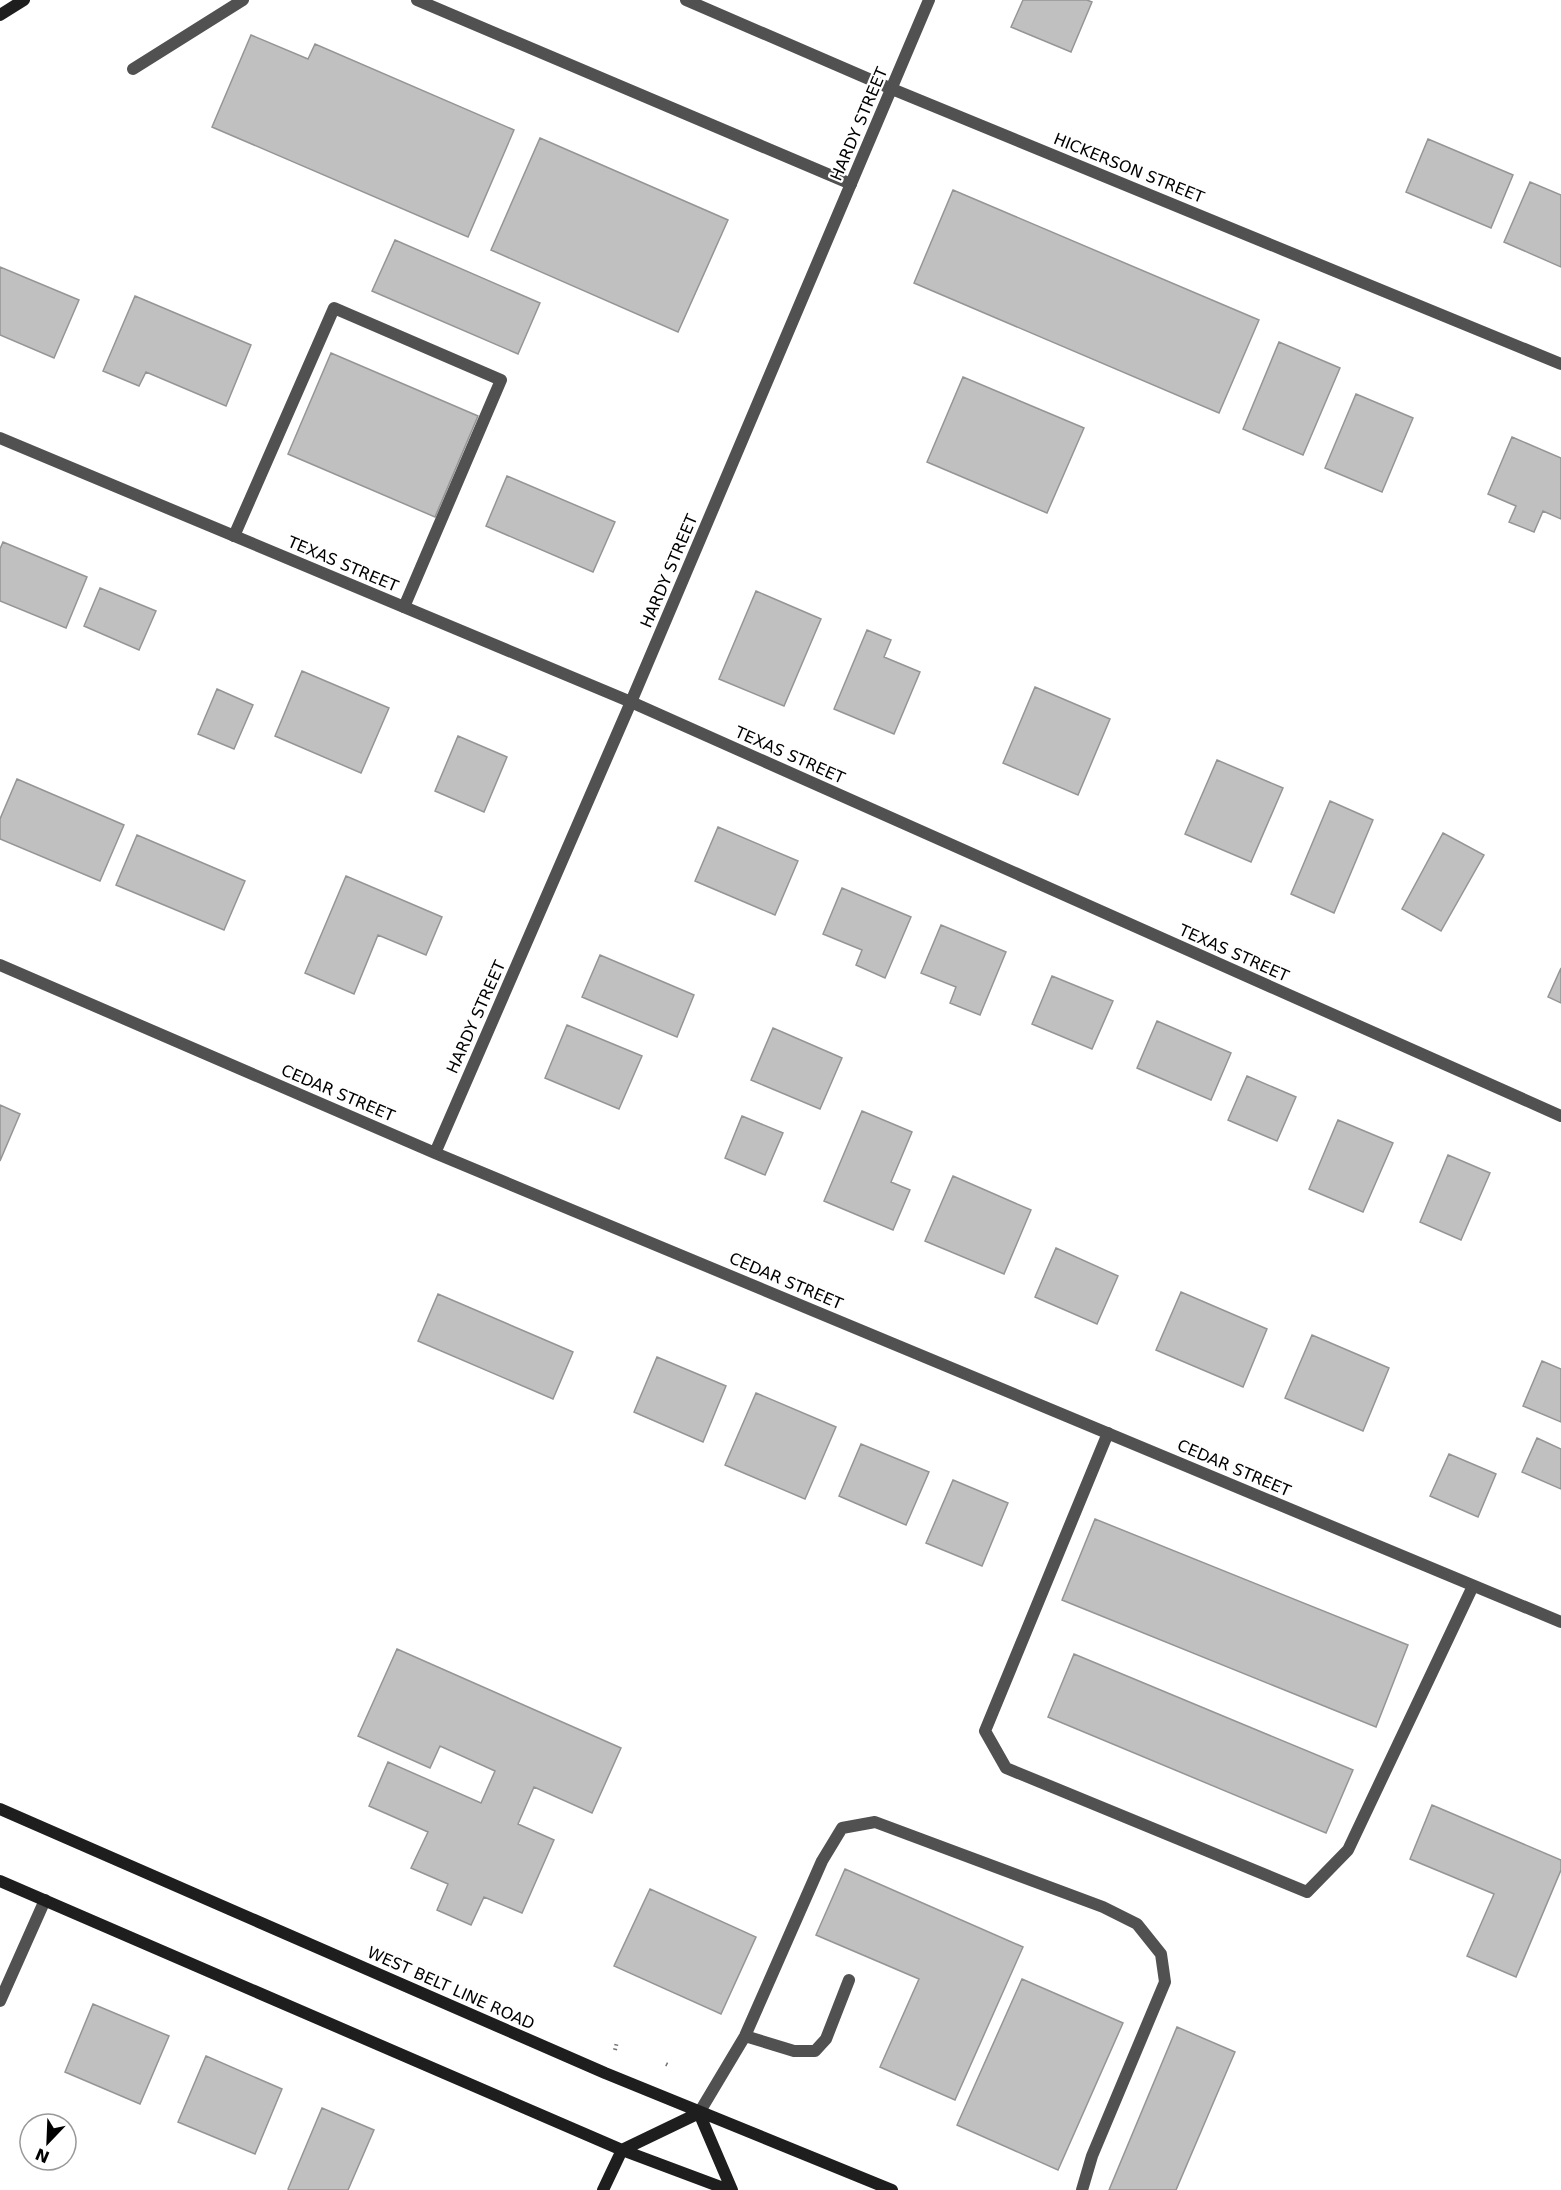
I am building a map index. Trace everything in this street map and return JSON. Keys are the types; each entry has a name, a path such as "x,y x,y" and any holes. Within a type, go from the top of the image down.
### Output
{"main road":[{"path":"0,15 24,0"},
{"name":"WEST BELT LINE ROAD","path":"0,1809 699,2113 892,2190"},
{"path":"0,1881 622,2150 730,2190"},
{"path":"603,2190 622,2150 699,2113 730,2190"}],"street":[{"path":"133,69 243,0"},
{"path":"417,0 851,184"},
{"name":"HICKERSON STREET","path":"686,0 892,88 1561,364"},
{"name":"HARDY STREET","path":"435,1153 631,702 929,0"},
{"path":"234,536 334,308 501,380 404,607"},
{"name":"TEXAS STREET","path":"0,438 631,702 1561,1116"},
{"name":"CEDAR STREET","path":"0,965 435,1153 1561,1622"},
{"path":"1108,1433 985,1731 1006,1768 1307,1892 1348,1850 1473,1586"},
{"path":"699,2113 745,2036 822,1861 842,1828 875,1822 1103,1907 1137,1924 1161,1954 1165,1982 1092,2156 1082,2190"},
{"path":"0,2001 45,1900"},
{"path":"745,2036 794,2051 815,2051 826,2039 849,1980"}],"building":[{"path":"1023,0 1087,0 1092,2 1071,52 1011,27"},
{"path":"251,35 308,59 315,44 514,130 468,237 212,127"},
{"path":"540,138 728,220 678,332 491,250"},
{"path":"1428,139 1513,175 1491,228 1406,192"},
{"path":"1530,182 1561,195 1561,267 1504,242"},
{"path":"953,190 1259,320 1219,413 914,283"},
{"path":"395,240 540,303 518,354 372,291"},
{"path":"0,267 79,300 54,358 0,335"},
{"path":"135,296 251,345 226,406 146,372 139,386 103,371"},
{"path":"1279,342 1340,368 1303,455 1243,429"},
{"path":"331,353 478,416 435,517 288,454"},
{"path":"963,377 1084,428 1047,513 927,462"},
{"path":"1356,394 1413,418 1382,492 1325,468"},
{"path":"1512,437 1561,458 1561,519 1543,511 1534,532 1509,522 1516,506 1488,494"},
{"path":"507,476 615,522 593,572 486,526"},
{"path":"3,542 87,577 66,628 0,601 0,549"},
{"path":"100,588 156,611 139,650 84,626"},
{"path":"756,591 821,619 784,706 719,679"},
{"path":"867,630 891,640 884,657 920,672 894,734 834,709"},
{"path":"302,671 389,708 361,773 275,736"},
{"path":"1035,687 1110,719 1078,795 1003,763"},
{"path":"217,689 253,705 234,749 198,734"},
{"path":"458,736 507,757 484,812 435,791"},
{"path":"1217,760 1283,788 1251,862 1185,834"},
{"path":"17,779 124,825 100,881 0,839 0,819"},
{"path":"1330,801 1373,820 1334,913 1291,894"},
{"path":"718,827 798,861 775,915 695,881"},
{"path":"1443,833 1484,855 1441,931 1402,909"},
{"path":"137,835 245,881 224,930 116,885"},
{"path":"346,876 442,917 426,955 378,935 354,994 305,973"},
{"path":"842,888 911,917 885,978 856,965 862,950 823,934"},
{"path":"941,925 1006,952 980,1015 950,1003 956,987 921,973"},
{"path":"600,955 694,995 677,1037 582,997"},
{"path":"1561,968 1561,1003 1548,997"},
{"path":"1052,976 1113,1001 1092,1049 1032,1024"},
{"path":"1157,1021 1231,1053 1211,1100 1137,1068"},
{"path":"567,1025 642,1056 619,1109 545,1078"},
{"path":"773,1028 842,1058 820,1109 751,1080"},
{"path":"1247,1076 1296,1097 1277,1141 1228,1120"},
{"path":"0,1105 20,1114 0,1161"},
{"path":"862,1111 912,1132 891,1182 910,1190 893,1230 824,1201"},
{"path":"742,1116 783,1133 765,1175 725,1158"},
{"path":"1338,1120 1393,1143 1363,1212 1309,1189"},
{"path":"1448,1155 1490,1173 1461,1240 1420,1222"},
{"path":"953,1176 1031,1210 1004,1274 925,1241"},
{"path":"1056,1248 1118,1276 1097,1324 1035,1297"},
{"path":"1181,1292 1267,1329 1243,1387 1156,1350"},
{"path":"438,1294 573,1352 553,1399 418,1341"},
{"path":"1312,1335 1389,1368 1363,1431 1285,1398"},
{"path":"657,1357 726,1386 703,1442 634,1412"},
{"path":"1542,1361 1561,1369 1561,1422 1523,1406"},
{"path":"756,1393 836,1427 805,1499 725,1465"},
{"path":"1537,1438 1561,1449 1561,1489 1522,1472"},
{"path":"861,1444 929,1472 906,1525 839,1496"},
{"path":"1449,1454 1496,1474 1478,1517 1430,1496"},
{"path":"953,1480 1008,1503 982,1566 926,1543"},
{"path":"1095,1519 1408,1645 1376,1727 1062,1600"},
{"path":"397,1649 621,1748 592,1813 534,1787 518,1824 554,1840 522,1913 484,1897 471,1925 437,1910 448,1884 411,1868 428,1832 369,1806 388,1762 481,1803 495,1771 440,1746 430,1768 358,1736"},
{"path":"1074,1654 1353,1770 1326,1833 1048,1717"},
{"path":"1432,1805 1561,1860 1561,1870 1516,1977 1467,1956 1494,1894 1410,1859"},
{"path":"845,1869 1023,1947 955,2100 880,2067 919,1979 816,1935"},
{"path":"650,1889 756,1937 721,2014 614,1966"},
{"path":"1022,1979 1123,2023 1058,2170 957,2125"},
{"path":"93,2004 169,2036 140,2104 65,2072"},
{"path":"1177,2027 1235,2052 1176,2190 1109,2190"},
{"path":"206,2056 282,2089 255,2154 178,2122"},
{"path":"322,2108 374,2130 348,2190 289,2190 288,2189"}]}
